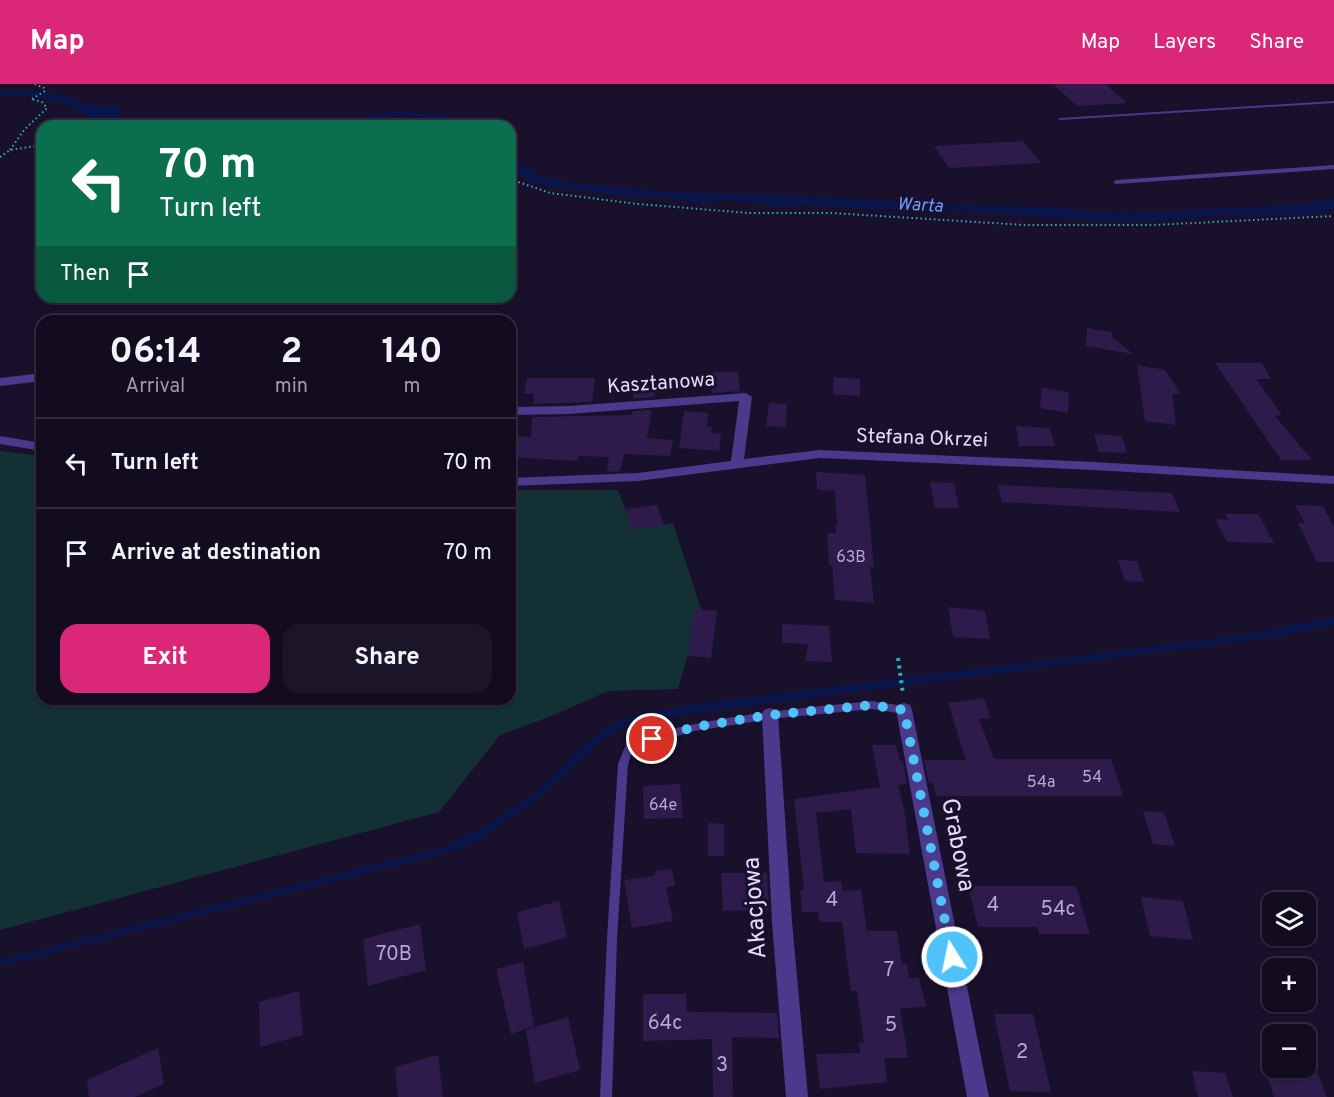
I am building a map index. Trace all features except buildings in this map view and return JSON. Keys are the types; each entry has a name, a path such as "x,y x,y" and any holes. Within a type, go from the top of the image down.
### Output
{"street":[{"path":"0,382 36,378"},
{"name":"Kasztanowa","path":"516,411 569,410 746,397 737,466"},
{"path":"0,440 36,446"},
{"name":"Stefana Okrzei","path":"516,482 602,480 737,466 820,454 1082,465 1334,480"},
{"name":"Grabowa","path":"904,706 978,1097"},
{"name":"Akacjowa","path":"770,715 782,922 797,1097"}],"lane":[{"path":"1060,119 1334,102"},
{"path":"1116,182 1334,167"},
{"path":"606,1097 623,764 630,745 695,727 770,715 872,705 904,706"}],"path":[{"path":"0,157 10,150 24,130 47,108 42,102 31,99 45,91 44,88 35,84"},
{"path":"10,150 36,146"},
{"path":"516,181 550,193 638,204 749,213 831,213 1025,225 1154,225 1334,216"},
{"path":"898,658 904,706"}],"green space":[{"path":"0,451 36,455 36,705 516,705 516,490 618,490 633,529 673,523 701,609 678,689 608,691 549,717 500,735 439,812 0,930"}],"water":[{"path":"0,90 63,95 86,104 118,107 122,111 120,116 129,119 91,120 87,119 81,111 60,102 39,97 0,95"},
{"path":"395,111 439,114 466,120 438,120 404,116 380,120 348,120"},
{"name":"Warta","path":"516,162 531,168 537,175 566,182 682,193 765,194 979,206 1060,207 1091,212 1137,213 1302,204 1334,198 1334,209 1312,214 1230,215 1117,222 945,210 804,205 773,207 760,203 720,200 701,204 669,198 624,196 547,185 516,174"},
{"path":"1334,617 1334,625 1282,636 645,720 622,728 601,741 545,793 468,846 433,857 0,966 0,960 437,849 480,829 508,812 546,783 603,731 640,714 691,705 1249,634"}],"route":[{"path":"652,739 695,727 770,715 872,705 904,710 952,957"}]}
